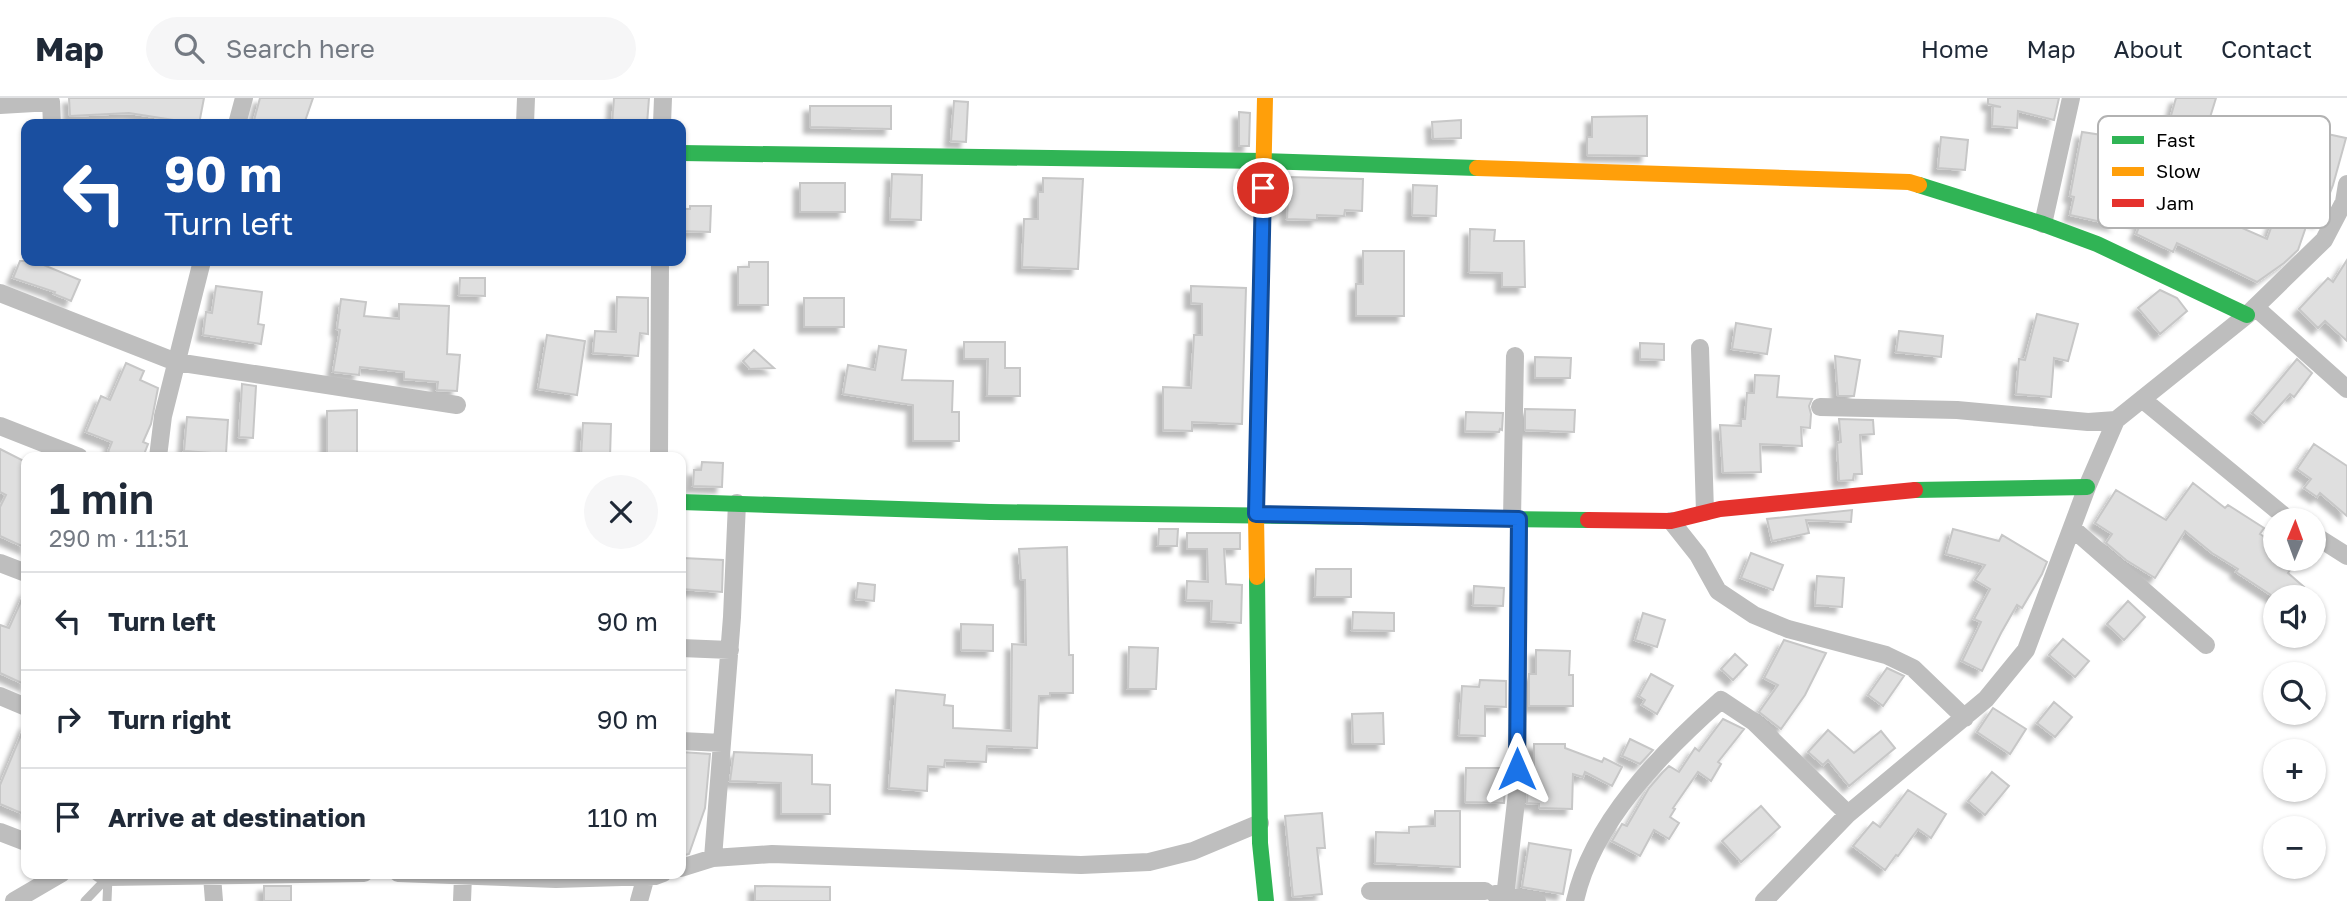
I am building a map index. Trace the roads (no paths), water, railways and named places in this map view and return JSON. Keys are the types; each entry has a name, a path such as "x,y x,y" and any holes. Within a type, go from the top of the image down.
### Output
{"street":[{"path":"238,119 244,98"},
{"path":"525,119 526,98"},
{"path":"662,119 663,98"},
{"path":"1265,98 1256,514 1260,823 1266,901"},
{"path":"2043,224 2071,98"},
{"path":"0,106 51,102 52,119"},
{"path":"686,153 1264,161 1909,182 2097,244 2251,311 2347,389"},
{"path":"1764,901 1848,814 1986,699 2025,650 2087,487 2116,420 2251,311 2324,240 2346,197"},
{"path":"159,452 163,416 201,266"},
{"path":"659,452 660,266"},
{"path":"0,293 176,362 457,405"},
{"path":"1700,348 1705,513"},
{"path":"1505,897 1517,793 1515,356"},
{"path":"2142,399 2274,508"},
{"path":"1820,407 1957,410 2088,422 2116,420"},
{"path":"0,426 66,452"},
{"path":"686,502 990,512 1671,521 1720,509 1899,490 2087,487"},
{"path":"713,858 730,650 737,503"},
{"path":"1671,521 1698,555 1718,591 1754,615 1788,629 1886,654 1913,668 1965,718"},
{"path":"2072,528 2206,645"},
{"path":"2326,543 2347,556"},
{"path":"0,563 21,571"},
{"path":"686,648 730,650"},
{"path":"0,696 21,705"},
{"path":"1575,901 1581,877 1616,812 1671,746 1721,701 1754,722 1848,814"},
{"path":"686,741 722,743"},
{"path":"686,866 713,858 772,854 1081,864 1149,862 1192,851 1260,823"},
{"path":"0,832 21,840"},
{"path":"14,901 52,879"},
{"path":"212,879 214,901"},
{"path":"462,901 463,879"},
{"path":"639,901 653,879"},
{"path":"1370,891 1537,901"}],"lane":[{"path":"85,901 101,879"},
{"path":"104,879 107,901"}]}
